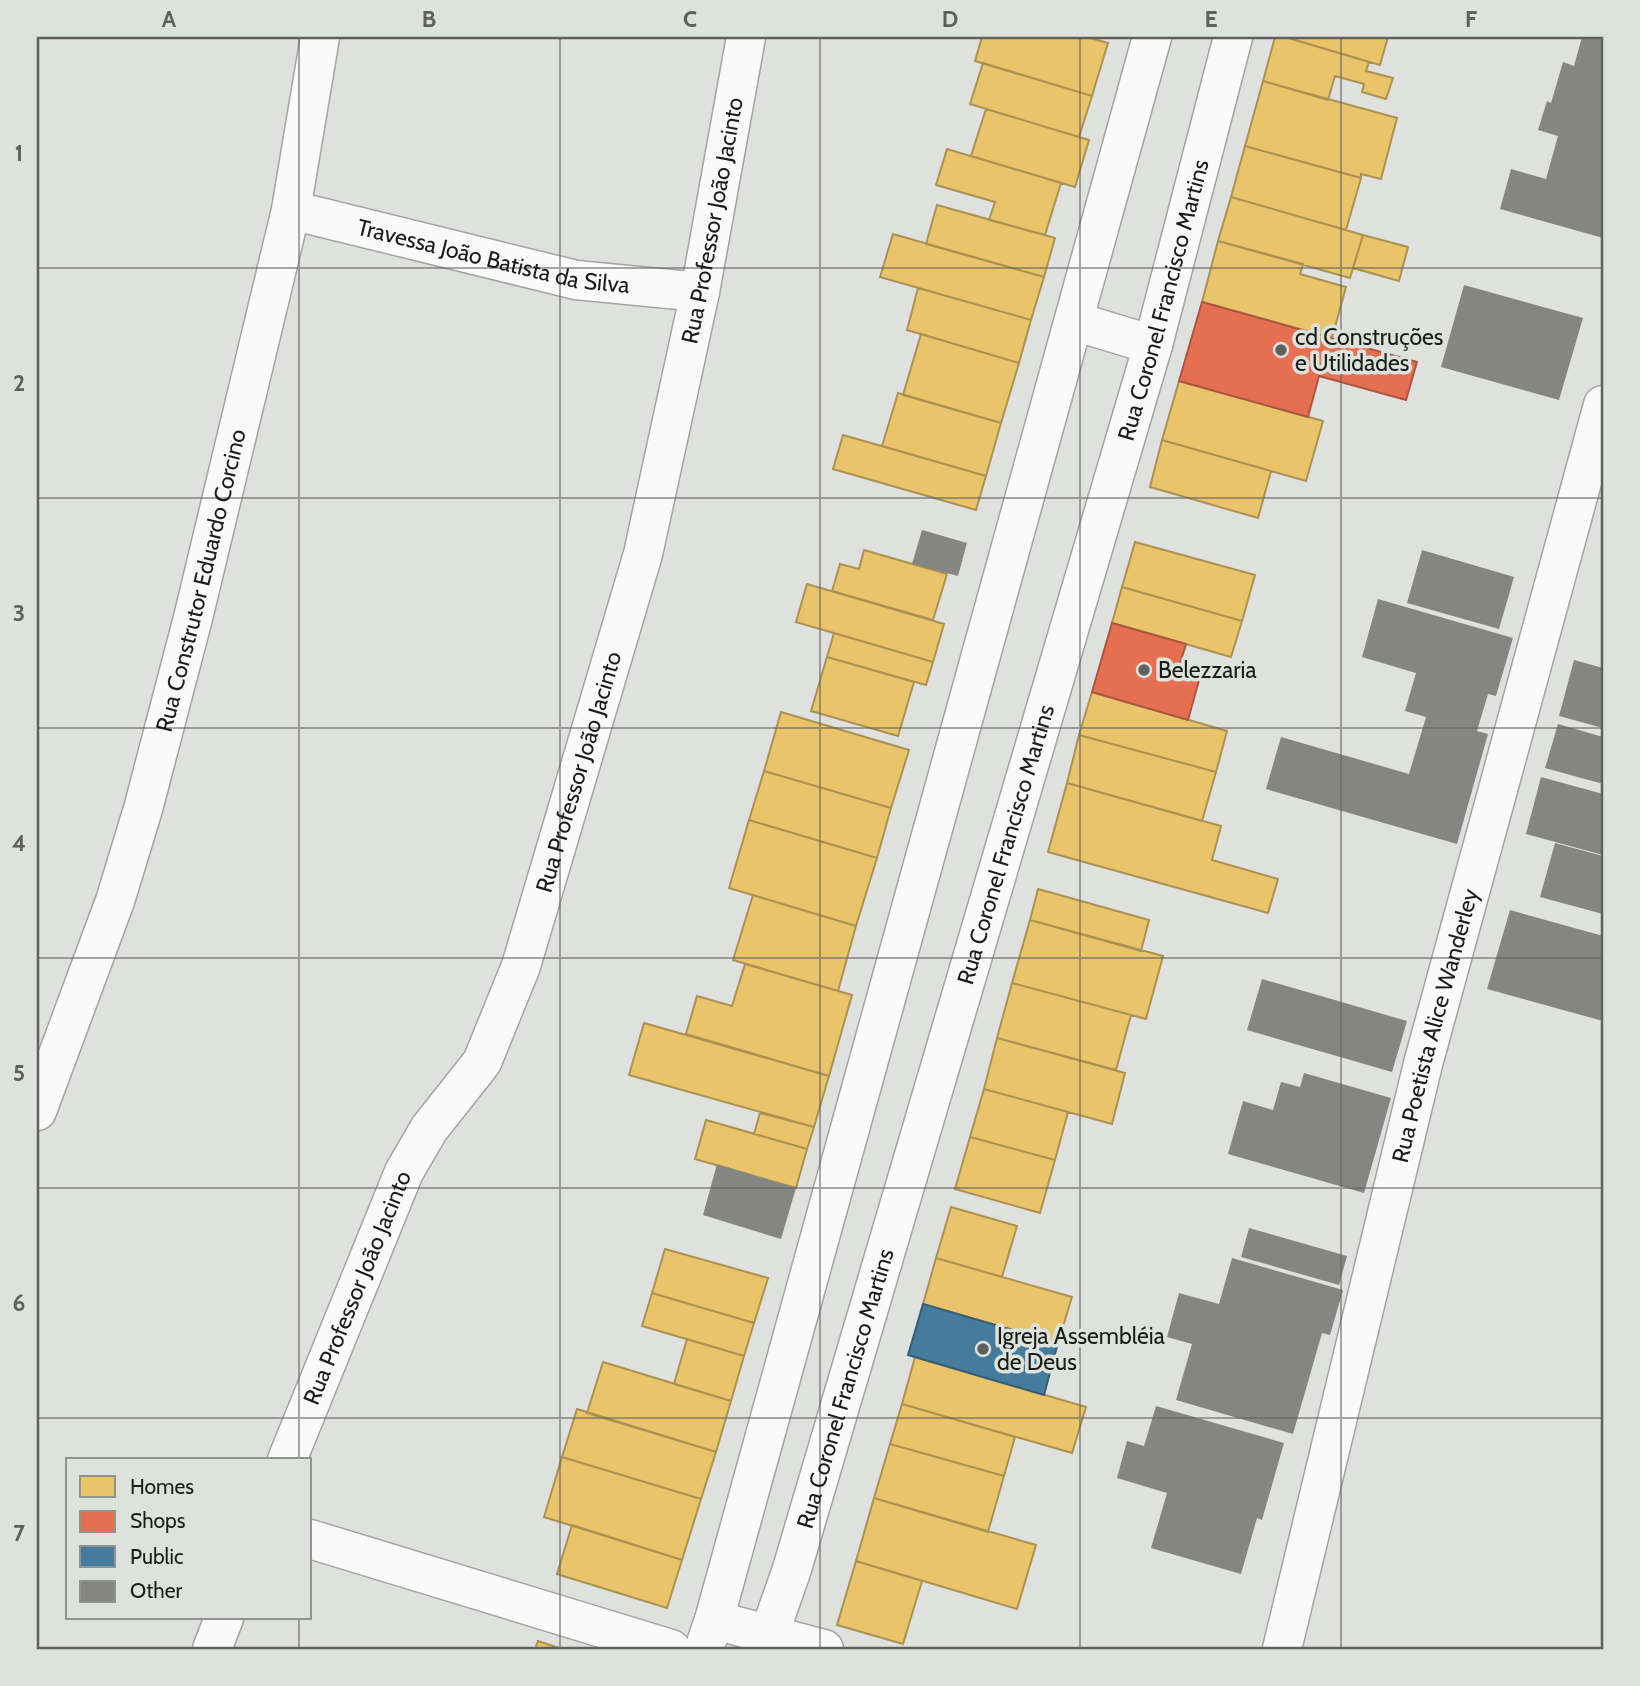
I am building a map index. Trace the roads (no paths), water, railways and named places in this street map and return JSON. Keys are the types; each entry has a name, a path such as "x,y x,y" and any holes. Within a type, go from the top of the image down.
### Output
{"street":[{"name":"Rua Construtor Eduardo Corcino","path":"37,1111 115,901 144,809 290,210 320,37"},
{"name":"Rua Professor João Jacinto","path":"288,1458 404,1172 429,1129 482,1062 521,965 643,554 700,292 746,37"},
{"path":"824,1649 709,1635 1152,37"},
{"name":"Rua Coronel Francisco Martins","path":"767,1642 792,1569 1153,345 1233,37"},
{"name":"Travessa João Batista da Silva","path":"290,210 576,280 700,292"},
{"path":"1074,321 1153,345"},
{"name":"Rua Poetista Alice Wanderley","path":"1282,1649 1423,1065 1603,405"},
{"path":"312,1540 671,1649"},
{"path":"212,1649 224,1620"}],"place":[{"name":"cd Construções e Utilidades","path":"1281,350"},
{"name":"Belezzaria","path":"1144,670"},
{"name":"Igreja Assembléia de Deus","path":"983,1349"}]}
